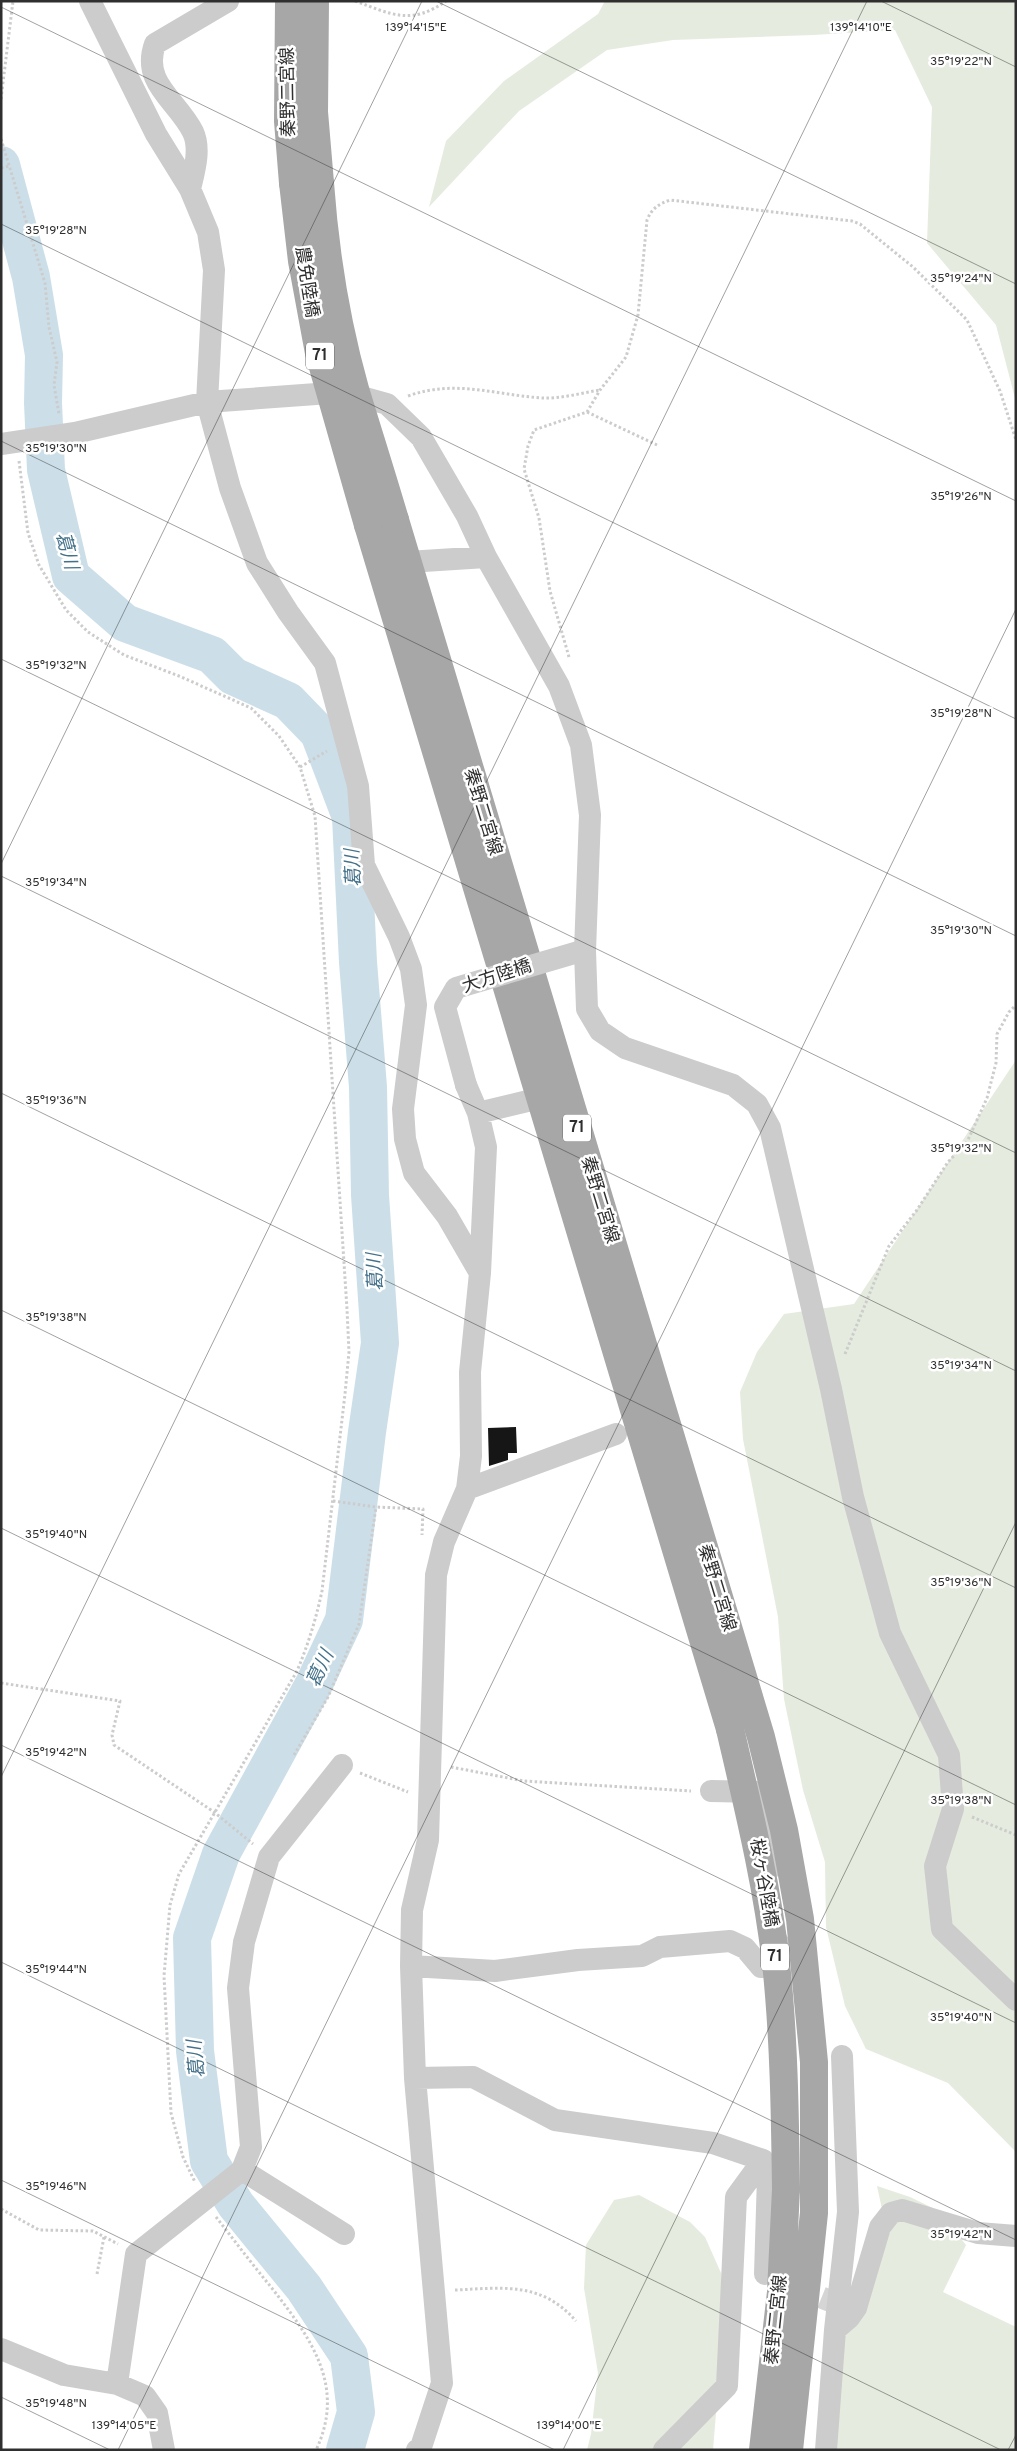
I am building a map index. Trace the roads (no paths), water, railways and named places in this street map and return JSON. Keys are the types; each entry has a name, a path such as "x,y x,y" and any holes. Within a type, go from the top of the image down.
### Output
{"main road":[{"name":"秦野二宮線","path":"289,1 288,121 293,183"},
{"name":"秦野二宮線","path":"316,1 314,112 320,183"},
{"name":"農免陸橋","path":"293,183 302,261 319,353 368,525"},
{"name":"農免陸橋","path":"320,183 328,253 343,336 355,388 395,520"},
{"name":"秦野二宮線","path":"395,520 760,1737"},
{"name":"秦野二宮線","path":"368,525 730,1729"},
{"name":"桜ヶ谷陸橋","path":"730,1729 752,1823 776,1962 785,2083 786,2189"},
{"name":"桜ヶ谷陸橋","path":"760,1737 784,1830 800,1919 814,2062 814,2201"},
{"name":"秦野二宮線","path":"763,2450 781,2292 786,2189"},
{"name":"秦野二宮線","path":"789,2450 814,2201"}],"street":[{"path":"90,1 156,134 190,189 208,232 214,270 207,402 230,488 257,563 288,612 325,664 358,786 364,865 399,936 411,969 416,1005 403,1109 405,1140 414,1173 447,1216 480,1274"},
{"path":"190,189 196,155 194,133 152,74 150,58 155,44 228,1"},
{"path":"12,442 60,435 207,402 344,392 387,404 421,437 467,516 486,557 559,686 581,745 590,815 582,951 587,1009 600,1031 625,1048 733,1085 757,1104 770,1128 831,1389 853,1497 890,1633 949,1756 953,1809 935,1866 942,1929 1016,2000"},
{"path":"379,563 486,557"},
{"name":"大方陸橋","path":"422,2449 442,2383 415,2078 411,1966 412,1910 428,1840 436,1575 444,1542 467,1489 471,1456 470,1372 480,1274 486,1147 478,1113 466,1085 445,1007 456,988 582,951"},
{"path":"478,1113 540,1098"},
{"path":"467,1489 616,1434"},
{"path":"117,2384 136,2254 238,2172 251,2148 238,1988 244,1942 268,1857 342,1766"},
{"path":"411,1966 495,1971 578,1960 642,1956 660,1947 730,1941 745,1948 761,1967 769,1966 785,1930 760,1792 711,1791"},
{"path":"826,2450 835,2330 848,2212 842,2056"},
{"path":"415,2078 473,2077 555,2120 714,2143 763,2160"},
{"path":"763,2160 768,2176 764,2274"},
{"path":"664,2450 727,2386 736,2197 763,2160"},
{"path":"238,2172 344,2234"},
{"path":"814,2201 848,2212"},
{"path":"835,2330 849,2318 856,2308 880,2227 891,2212 902,2210 978,2233 1016,2236"},
{"path":"1,2349 64,2374 117,2384 145,2396 157,2413 164,2450"}],"waterway":[{"name":"葛川","path":"1,165 31,277 44,355 43,403 46,470 71,576 125,623 212,655 233,676 288,701 319,733 351,817 358,962 368,1087 370,1195 380,1343 344,1620 314,1684 221,1854 192,1938 195,2051 209,2161 236,2205 304,2288 349,2356 356,2412 345,2450"}],"tunnel":[{"path":"791,2285 845,2307"}]}
